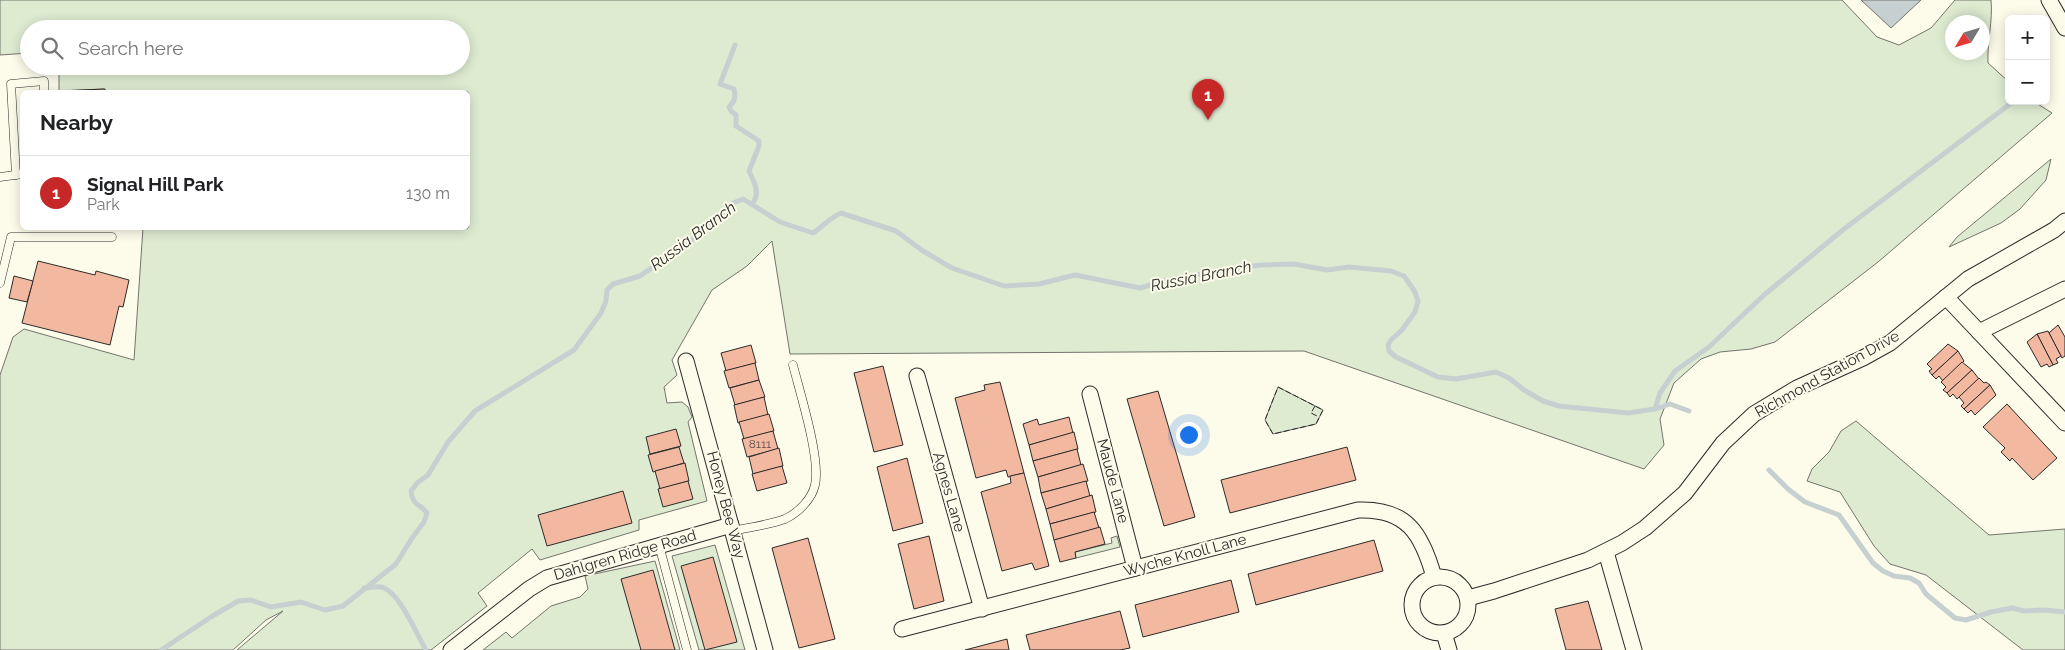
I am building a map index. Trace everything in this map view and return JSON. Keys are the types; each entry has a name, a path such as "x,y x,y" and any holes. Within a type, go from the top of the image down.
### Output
{"street":[{"path":"2050,0 2065,28"},
{"name":"Richmond Station Drive","path":"1468,598 1551,573 1606,552 1645,528 1694,483 1722,443 1754,414 1797,388 1863,358 1890,343 1968,280 2054,230 2065,221"},
{"path":"1979,332 2065,289"},
{"path":"1946,297 2065,423"},
{"name":"Honey Bee Way","path":"686,361 765,650"},
{"name":"Agnes Lane","path":"916,376 982,609"},
{"name":"Maude Lane","path":"1090,394 1135,568"},
{"name":"Wyche Knoll Lane","path":"902,629 1358,510 1373,509 1394,514 1414,529 1422,542 1434,577"},
{"name":"Dahlgren Ridge Road","path":"452,650 529,589 546,578 659,545 732,528"},
{"path":"1606,552 1634,650"},
{"path":"1443,576 1458,583 1468,598 1466,617 1461,625 1444,633 1434,633 1425,630 1413,615 1412,596 1417,587 1425,580 1434,577 1443,576"},
{"path":"1444,633 1449,650"}],"lane":[{"path":"0,177 20,175 11,84 44,81 44,90"},
{"path":"0,283 11,237 112,237"},
{"path":"732,528 786,518 798,510 812,494 817,471 793,365"},
{"path":"659,545 687,650"}],"green space":[{"path":"0,0 1842,0 1877,37 1899,45 1931,28 1955,0 1991,0 1990,26 1990,15 1945,15 1945,60 1988,60 1988,63 2005,78 2005,105 2039,105 2052,113 1878,262 1775,342 1751,349 1720,352 1701,359 1674,383 1660,419 1664,445 1644,469 1304,351 790,354 772,241 747,266 712,290 672,360 677,375 664,387 667,403 682,402 688,407 692,417 688,422 707,501 639,520 639,530 540,560 532,549 478,593 487,606 431,650 237,650 283,611 266,620 233,650 0,650 0,375 13,337 24,329 134,360 143,230 470,230 470,90 59,90 59,75 470,75 470,20 20,20 20,54 0,55"},
{"path":"2051,159 2046,180 2020,209 2001,223 1949,247 1957,237"},
{"path":"1278,387 1323,410 1316,424 1273,434 1265,420"},
{"path":"1856,421 1989,535 2065,529 2065,650 2023,650 1926,575 1890,564 1874,546 1840,492 1807,481 1812,469 1829,452 1841,431"},
{"path":"1117,536 1120,547 1076,558 1075,552 1112,543 1111,538"},
{"path":"715,545 745,650 699,650 672,556"},
{"path":"655,561 680,650 483,650 506,632 512,638 551,606 580,597 588,589 585,576"}],"shaded area":[{"path":"1861,0 1921,0 1891,28"}],"building":[{"path":"38,261 95,275 96,271 129,280 123,307 119,306 110,345 22,323"},
{"path":"14,276 33,281 27,302 9,298"},
{"path":"2058,325 2065,337 2065,356 2062,358 2049,333"},
{"path":"2048,331 2061,356 2056,359 2058,363 2053,365 2037,334"},
{"path":"2037,334 2053,365 2049,367 2047,364 2041,367 2027,342"},
{"path":"1948,344 1958,351 1932,375 1929,371 1932,369 1927,364"},
{"path":"751,345 756,363 726,371 721,353"},
{"path":"1958,351 1964,361 1943,381 1939,376 1936,379 1932,375"},
{"path":"1962,362 1972,370 1947,393 1943,390 1946,387 1941,382"},
{"path":"755,363 759,380 729,388 724,371"},
{"path":"883,366 903,445 874,452 854,373"},
{"path":"1972,370 1979,379 1957,399 1953,394 1950,397 1947,393"},
{"path":"1979,378 1984,383 1986,382 1990,385 1964,409 1961,406 1964,403 1959,397"},
{"path":"759,380 765,397 735,405 730,388"},
{"path":"1000,382 1024,473 1008,477 1006,470 976,478 955,398 985,390 984,385"},
{"path":"1990,385 1996,395 1975,415 1971,410 1968,413 1964,409"},
{"path":"1158,391 1195,517 1164,526 1127,399"},
{"path":"764,397 768,415 738,423 734,405"},
{"path":"2007,404 2057,458 2033,480 2012,458 2010,461 2001,452 2005,448 1983,427"},
{"path":"769,414 774,431 744,439 739,422"},
{"path":"1069,417 1073,433 1029,445 1023,424 1037,419 1039,425"},
{"path":"676,429 681,446 650,454 646,437"},
{"path":"773,431 778,449 747,457 742,439"},
{"path":"1074,432 1078,449 1033,461 1029,445"},
{"path":"679,447 684,463 653,472 648,455"},
{"path":"1347,447 1356,480 1230,513 1221,480"},
{"path":"779,448 783,466 753,474 749,457"},
{"path":"1077,449 1081,465 1038,477 1033,461"},
{"path":"907,458 923,523 893,531 877,467"},
{"path":"685,463 689,481 660,489 655,471"},
{"path":"1083,464 1088,481 1041,493 1038,477"},
{"path":"782,466 787,483 757,491 752,474"},
{"path":"1024,473 1049,566 1035,570 1032,563 1002,571 981,492 1011,483 1010,476"},
{"path":"688,481 693,499 663,507 658,489"},
{"path":"1086,481 1090,496 1046,509 1041,493"},
{"path":"623,491 632,523 547,546 538,515"},
{"path":"1092,495 1096,512 1050,524 1046,509"},
{"path":"1094,512 1099,528 1054,540 1050,524"},
{"path":"1100,527 1105,544 1075,552 1076,558 1060,562 1054,540"},
{"path":"929,536 944,601 914,609 898,544"},
{"path":"808,538 835,639 799,648 772,548"},
{"path":"1374,540 1383,571 1256,605 1248,574"},
{"path":"713,557 737,642 705,650 681,566"},
{"path":"653,570 675,650 641,650 621,579"},
{"path":"1231,580 1239,612 1143,637 1135,605"},
{"path":"1588,601 1602,650 1566,650 1555,609"},
{"path":"1120,611 1130,648 1120,650 1030,650 1026,635"},
{"path":"1007,639 1009,650 965,650"}],"waterway":[{"path":"735,45 720,84 734,89 733,103 729,107 736,115 736,126 759,141 759,146 749,171 755,183 756,192 755,200 752,204"},
{"path":"1655,409 1660,393 1675,371 1709,347 1764,295 1844,229 2009,105"},
{"name":"Russia Branch","path":"161,650 238,601 251,600 271,607 301,602 325,610 343,606 396,564 424,522 427,513 413,500 411,491 417,483 428,475 448,442 475,411 574,350 601,313 606,301 607,290 613,284 640,276 695,238 733,203 743,199 780,222 813,233 841,213 896,231 923,251 952,268 1004,286 1039,284 1075,275 1140,288 1168,280 1261,265 1294,264 1327,270 1349,267 1391,271 1404,276 1415,292 1418,301 1415,312 1388,345 1389,351 1396,357 1438,377 1456,379 1496,372 1509,378 1524,390 1543,401 1559,406 1628,413 1655,409 1670,404 1689,411"},
{"name":"Russia Branch","path":"1769,470 1788,489 1805,502 1839,515 1873,563 1883,571 1894,576 1910,578 1919,583 1926,594 1955,618 1966,620 2012,608 2024,611 2065,612"},
{"path":"364,588 379,587 390,592 402,606 426,650"}],"fence":[{"path":"1278,387 1323,410 1316,424 1273,434 1265,420 1278,387"},
{"path":"1315,406 1311,413 1319,417"}],"place":[{"name":"Signal Hill Park","path":"1208,120"}]}
